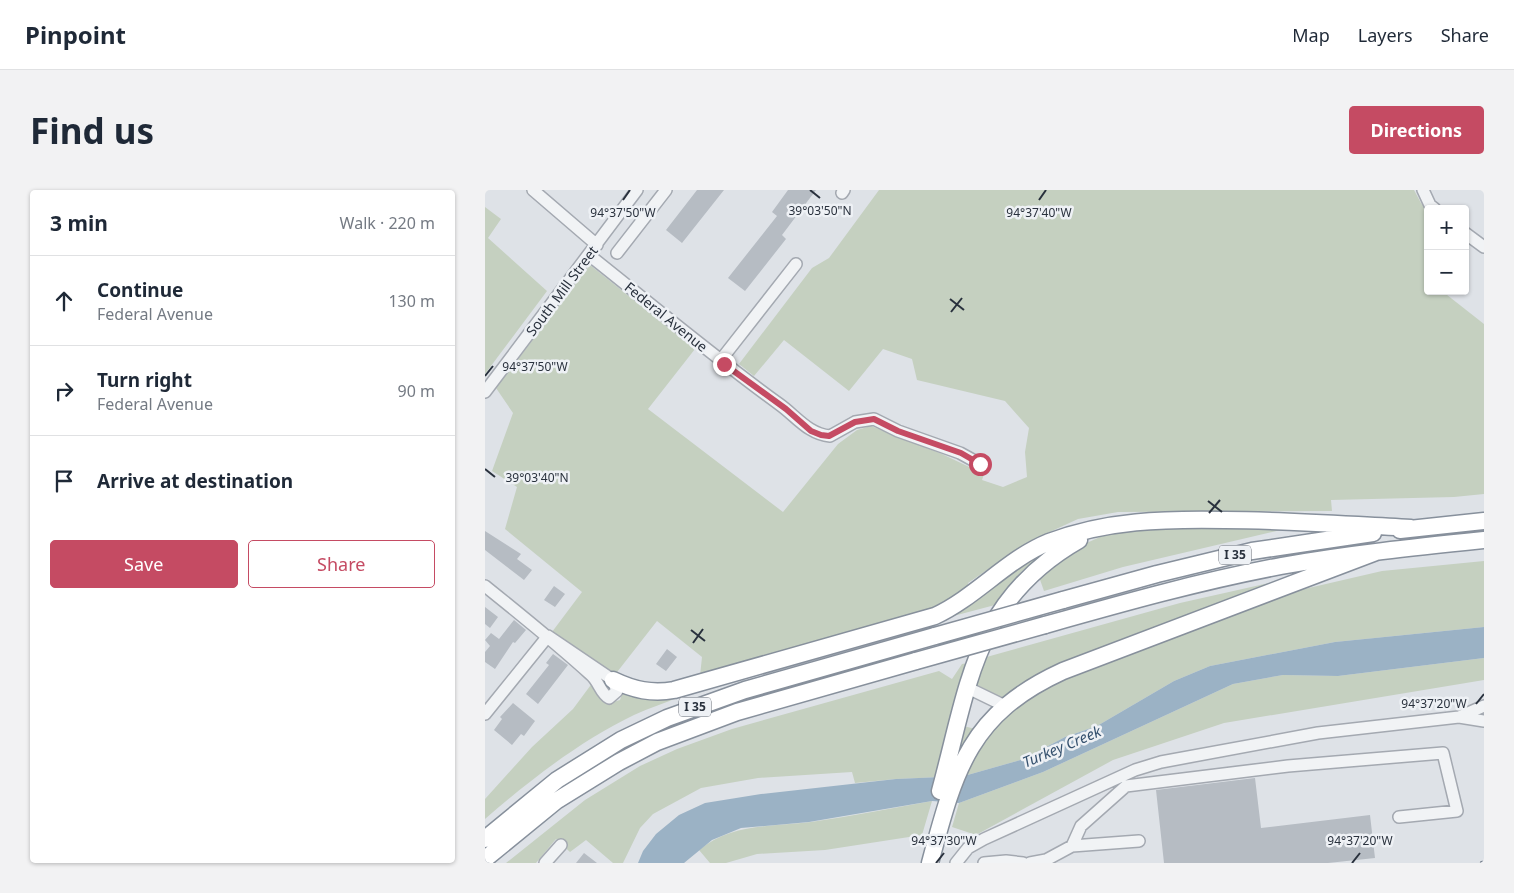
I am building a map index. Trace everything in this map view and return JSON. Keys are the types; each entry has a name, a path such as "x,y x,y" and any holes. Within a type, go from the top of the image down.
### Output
{"highway":[{"path":"613,680 639,690 662,692 674,690 935,616 950,609 1031,551 1049,542 1105,526 1142,521 1193,519 1279,520 1411,528"},
{"name":"I 35","path":"485,839 557,780 621,740 667,718 745,690 1157,574 1252,551 1411,528 1484,520"},
{"path":"921,863 968,688 987,632 1007,599 1040,566 1057,553 1105,526"},
{"name":"I 35","path":"485,859 556,801 619,762 657,742 698,725 737,712 1199,583 1289,565 1376,552 1484,540"},
{"path":"931,863 949,793 958,769 982,730 1005,706 1027,689 1063,671 1376,552"}],"street":[{"path":"533,190 597,245"},
{"name":"South Mill Street","path":"485,392 637,190"},
{"path":"617,253 666,190"},
{"path":"1423,191 1432,205"},
{"path":"624,208 642,221"},
{"path":"1469,236 1484,248"},
{"name":"Federal Avenue","path":"589,255 720,361 786,409 811,431 829,436 855,422 874,419 898,431 961,453 980,464"},
{"path":"720,361 796,264"},
{"path":"485,586 548,636 596,679 603,695 609,698 617,691 613,680 548,636"},
{"path":"485,714 548,636"},
{"path":"968,688 1005,706"},
{"path":"956,863 968,848 984,839 1135,770 1161,762 1318,733 1459,716 1484,706"},
{"path":"1459,716 1484,721"},
{"path":"1072,846 1081,826 1125,786 1288,766 1443,753 1457,811 1399,817"},
{"path":"1030,863 1046,860 1072,846 1139,841"},
{"path":"545,863 561,845"},
{"path":"985,863 1006,861 1023,863"}],"green space":[{"path":"879,190 1414,190 1424,206 1424,295 1447,295 1484,324 1484,494 1454,497 1331,500 1332,511 1118,512 1078,519 1028,542 968,583 969,586 944,604 700,676 702,657 657,621 614,676 552,632 582,592 505,529 517,487 492,471 513,413 496,388 590,265 695,349 648,409 783,512 838,444 857,430 871,426 942,454 984,474 982,480 1003,487 1027,477 1025,452 1029,428 1005,401 917,380 912,359 883,349 849,391 784,340 754,376 739,364 812,268 829,258"},
{"path":"485,207 501,219 488,238 547,291 485,374"},
{"path":"1280,525 1281,530 1123,567 1044,591 1038,574 1071,550 1100,537 1128,528"},
{"path":"1047,550 1021,572 995,605 942,619 972,597"},
{"path":"1484,561 1484,627 1335,642 1210,666 1174,681 1097,726 1065,737 1024,759 964,776 855,783 852,772 758,778 701,788 653,814 640,828 623,863 613,863 586,840 570,852 556,839 536,863 506,863 585,800 640,766 677,749 732,729 939,671 952,679 962,664 968,663 951,723 992,733 1021,705 1055,682 1300,590 1382,571"},
{"path":"1269,583 1270,588 1004,699 977,685 983,658 1180,603"},
{"path":"1484,658 1484,680 1224,723 1113,760 976,835 952,827 959,803 1043,772 1233,684 1283,675 1338,676"},
{"path":"593,682 601,700 610,703 620,700 624,689 681,696 634,715 594,737 538,776 485,819 485,799 532,747 573,709"},
{"path":"932,801 922,835 825,850 757,854 726,863 710,863 699,850 725,835 752,828 826,820"}],"water":[{"name":"Turkey Creek","path":"1484,627 1484,658 1338,676 1283,675 1233,684 1043,772 959,803 932,801 809,822 741,828 712,840 684,863 638,863 643,851 656,834 679,815 705,803 761,794 896,779 964,776 1024,759 1065,737 1097,726 1174,681 1210,666 1335,642"}],"building":[{"path":"697,190 724,190 682,243 666,230"},
{"path":"788,190 816,190 782,235 786,239 745,291 728,278 777,216 772,212"},
{"path":"485,531 521,554 517,559 532,570 524,580 485,550"},
{"path":"554,586 565,594 555,607 544,600"},
{"path":"485,607 498,617 490,628 485,624"},
{"path":"514,620 526,630 515,643 513,642 495,669 485,662 485,652 490,646 485,640 491,633 499,639"},
{"path":"667,649 677,657 666,671 656,664"},
{"path":"553,654 568,665 538,704 526,694 549,665 546,663"},
{"path":"513,703 535,721 524,736 521,734 512,745 494,730 502,719 500,717"},
{"path":"1255,778 1261,828 1370,815 1375,858 1328,863 1164,863 1156,790"},
{"path":"584,853 597,863 576,863"}],"route":[{"path":"724,364 786,409 811,431 821,435 829,436 855,422 874,419 898,431 961,453 980,464"}]}
